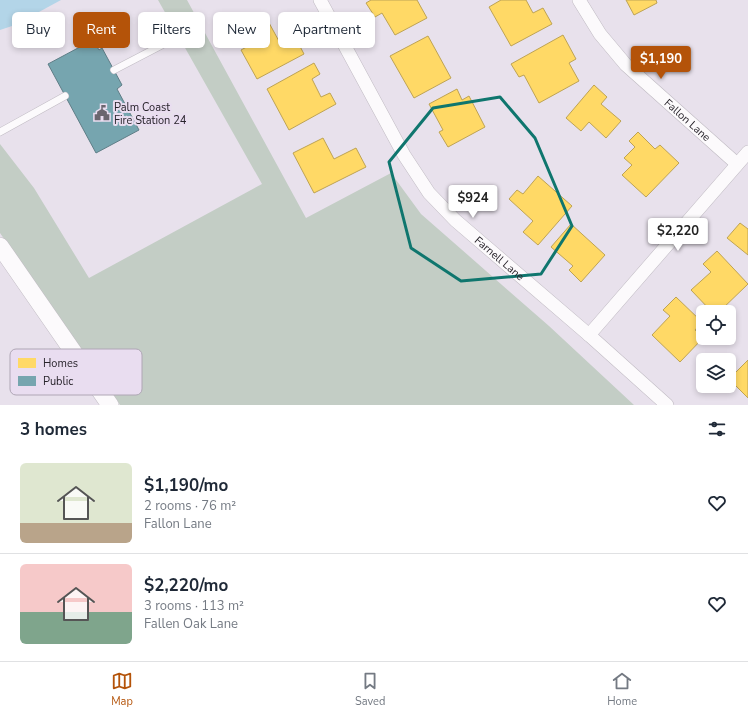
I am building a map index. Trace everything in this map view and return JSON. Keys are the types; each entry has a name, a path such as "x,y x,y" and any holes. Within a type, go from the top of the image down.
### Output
{"street":[{"name":"Farnell Lane","path":"320,0 404,155 429,193 455,220 589,335 667,405"},
{"name":"Fallon Lane","path":"579,0 600,34 626,65 737,164"},
{"path":"589,335 748,152"},
{"path":"0,246 70,349"},
{"path":"103,395 110,405"}],"lane":[{"path":"114,70 155,48"},
{"path":"0,132 65,96"}],"highlighted area":[{"path":"500,97 535,138 572,226 541,274 461,281 411,248 389,162 433,108"}],"shaded area":[{"path":"158,0 187,0 194,12 165,12"},
{"path":"205,33 306,218 391,173 421,214 549,326 634,405 120,405 113,395 142,395 142,349 81,349 0,233 0,144 34,188 89,278 262,184 185,48 205,48"}],"water":[{"path":"0,0 61,0 39,12 12,12 12,26 0,30"}],"building: Homes":[{"path":"371,0 417,0 427,18 395,35 382,13 375,17 375,12 372,12 366,3"},
{"path":"501,0 526,0 533,13 543,8 552,24 511,46 489,7"},
{"path":"626,0 656,0 657,3 634,15"},
{"path":"270,25 278,39 278,48 301,48 304,54 257,79 241,50 245,48 270,48"},
{"path":"563,35 576,59 569,63 579,81 539,103 524,75 519,77 511,64"},
{"path":"428,36 451,78 414,98 390,56"},
{"path":"314,63 320,74 312,79 321,97 330,93 336,104 289,130 267,89"},
{"path":"594,85 607,97 601,104 621,121 606,138 589,122 581,131 566,118"},
{"path":"457,89 462,100 469,96 485,127 448,147 439,132 443,130 429,104"},
{"path":"638,132 655,149 660,145 679,163 646,197 622,175 632,165 624,158 635,147 629,141"},
{"path":"323,138 334,159 356,148 366,167 314,193 293,153"},
{"path":"538,176 572,206 538,245 523,232 533,221 509,199 517,190 523,194"},
{"path":"740,223 748,229 748,255 727,238"},
{"path":"571,224 605,255 581,282 569,270 573,266 551,247"},
{"path":"717,251 748,284 726,305 705,305 691,290 711,272 703,264"},
{"path":"676,297 696,316 696,345 680,362 652,335 670,316 663,310"},
{"path":"748,360 748,398 736,386 736,372"}],"building: Public":[{"name":"Palm Coast Fire Station 24","path":"78,48 98,48 99,50 102,48 122,85 117,89 139,130 96,153 48,64"}],"place":[{"name":"Palm Coast Fire Station 24","path":"102,113"}]}
